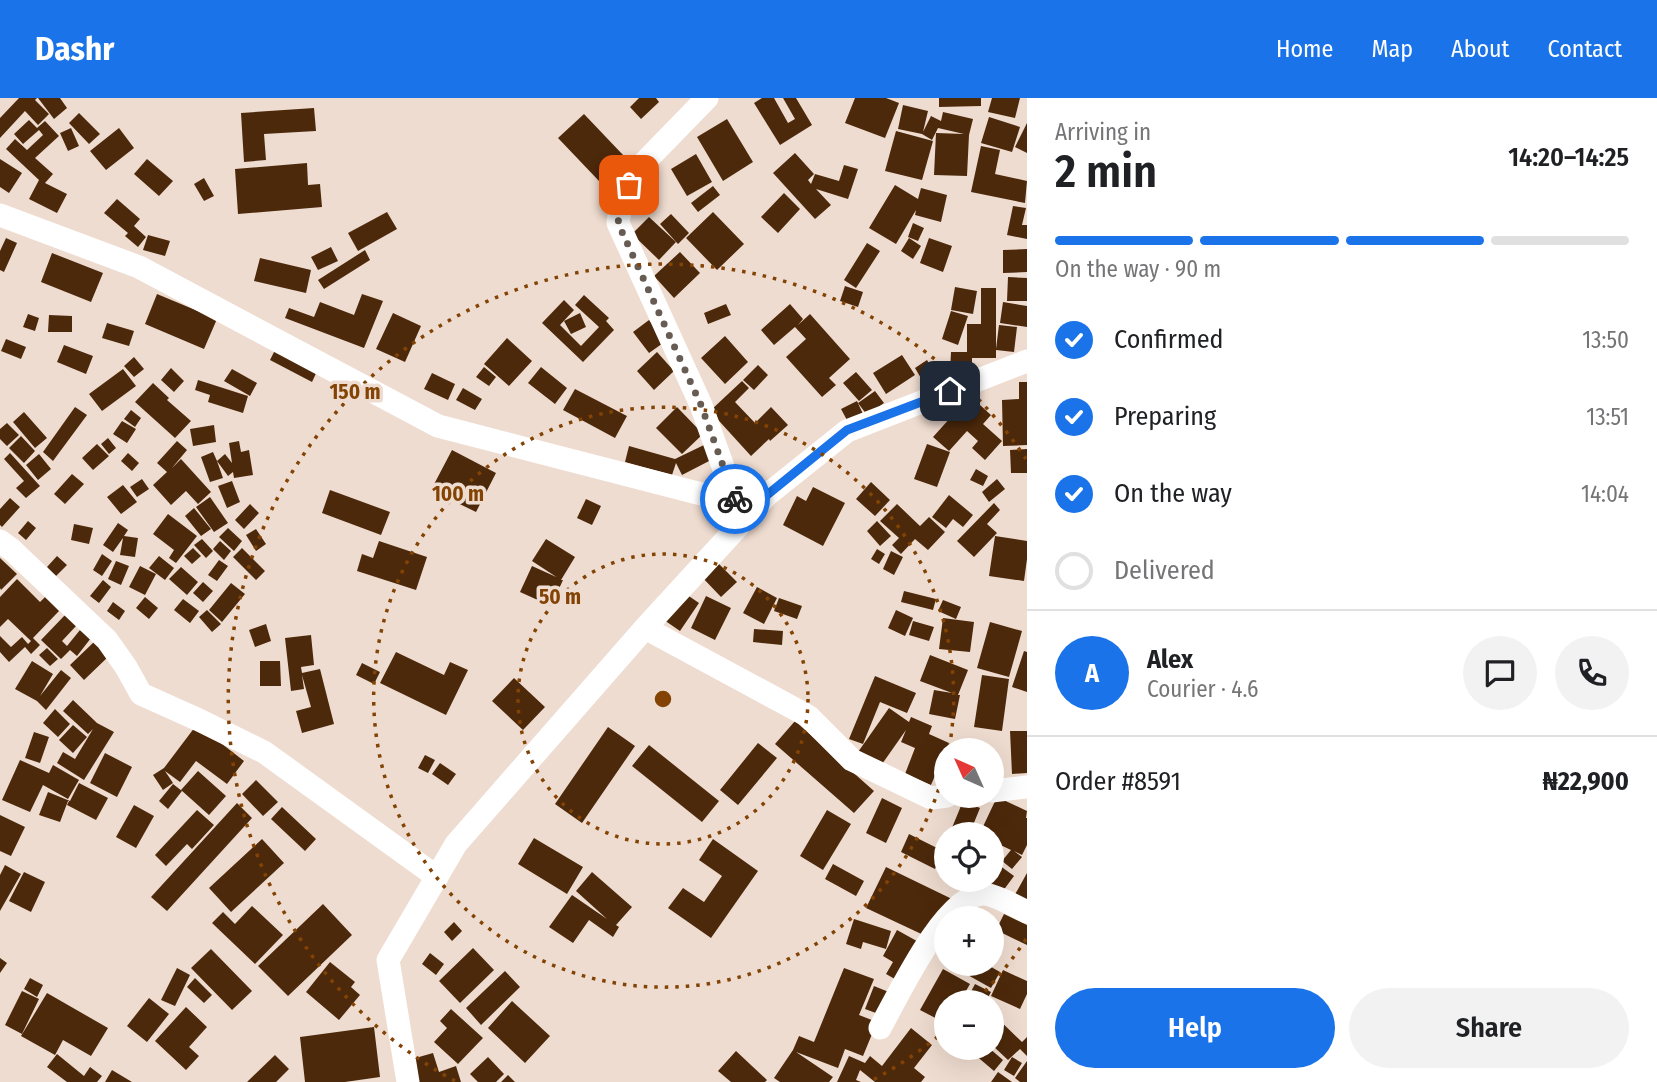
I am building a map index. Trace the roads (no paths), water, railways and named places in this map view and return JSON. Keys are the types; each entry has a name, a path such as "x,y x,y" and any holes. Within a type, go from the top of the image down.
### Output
{"street":[{"path":"707,98 636,171 622,198 618,223 701,405 736,503"},
{"path":"0,215 139,267 438,426 736,503 767,495"},
{"path":"408,1082 388,960 456,844 645,628 767,495 847,430 1027,361"},
{"path":"0,541 107,640 141,694 264,752 437,877"},
{"path":"645,628 808,716 852,760 934,798"},
{"path":"1004,790 1027,787"},
{"path":"880,1028 933,934 950,913 969,897 985,893 1027,912"}]}
